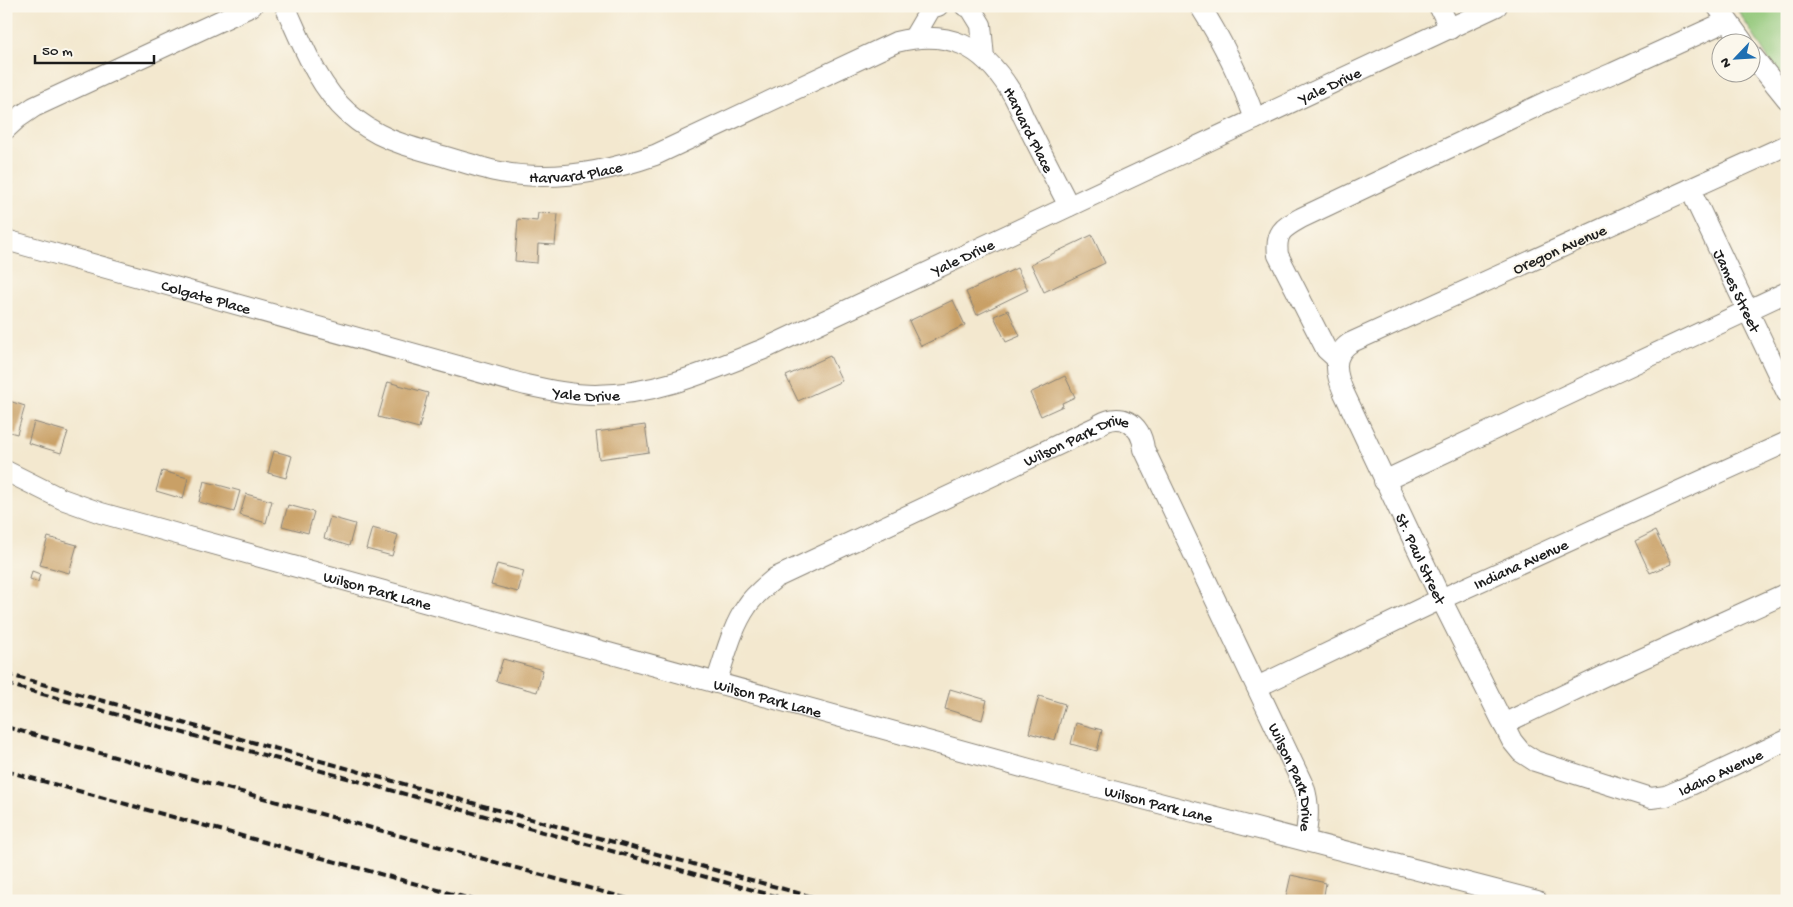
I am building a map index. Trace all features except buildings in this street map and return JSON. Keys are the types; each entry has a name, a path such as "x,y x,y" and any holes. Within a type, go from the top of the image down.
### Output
{"street":[{"path":"6,129 34,107 252,6"},
{"name":"Harvard Place","path":"285,6 316,72 330,94 348,113 368,129 403,145 496,171 530,175 559,176 594,172 622,166 654,155 896,42 932,37 950,40 967,46 984,58 997,71 1011,91 1069,206"},
{"path":"914,38 931,8 938,6"},
{"path":"965,6 970,8 981,25 984,58"},
{"path":"1200,6 1226,49 1255,119"},
{"path":"1439,6 1450,28"},
{"name":"Yale Drive","path":"407,351 557,392 594,395 631,393 662,387 692,378 764,348 1497,6"},
{"path":"1337,359 1326,349 1278,255 1277,242 1285,227 1552,99 1614,74 1722,14 1735,32"},
{"path":"1760,66 1787,100"},
{"name":"Oregon Avenue","path":"1337,359 1340,352 1350,343 1787,144"},
{"name":"James Street","path":"1690,189 1787,393"},
{"name":"Colgate Place","path":"6,240 407,351"},
{"path":"1384,481 1787,292"},
{"name":"St. Paul Street","path":"1337,359 1337,376 1384,481 1512,741 1521,752 1535,761 1651,798"},
{"name":"Wilson Park Drive","path":"716,684 737,623 742,614 760,591 775,578 1096,427 1102,422 1112,419 1121,420 1131,424 1138,430 1143,439 1144,449 1306,793 1308,812 1305,840"},
{"name":"Indiana Avenue","path":"1257,687 1441,599 1787,442"},
{"name":"Wilson Park Lane","path":"6,472 62,499 101,513 716,684 1061,777 1536,901"},
{"path":"1503,724 1606,675 1787,594"},
{"name":"Idaho Avenue","path":"1651,798 1666,796 1787,740"}],"green space":[{"path":"1735,6 1787,6 1787,80 1771,63 1760,46 1760,32 1751,32"}],"railway":[{"path":"6,674 827,901"},
{"path":"6,684 793,901"},
{"path":"6,727 636,901"},
{"path":"6,771 478,901"}]}
